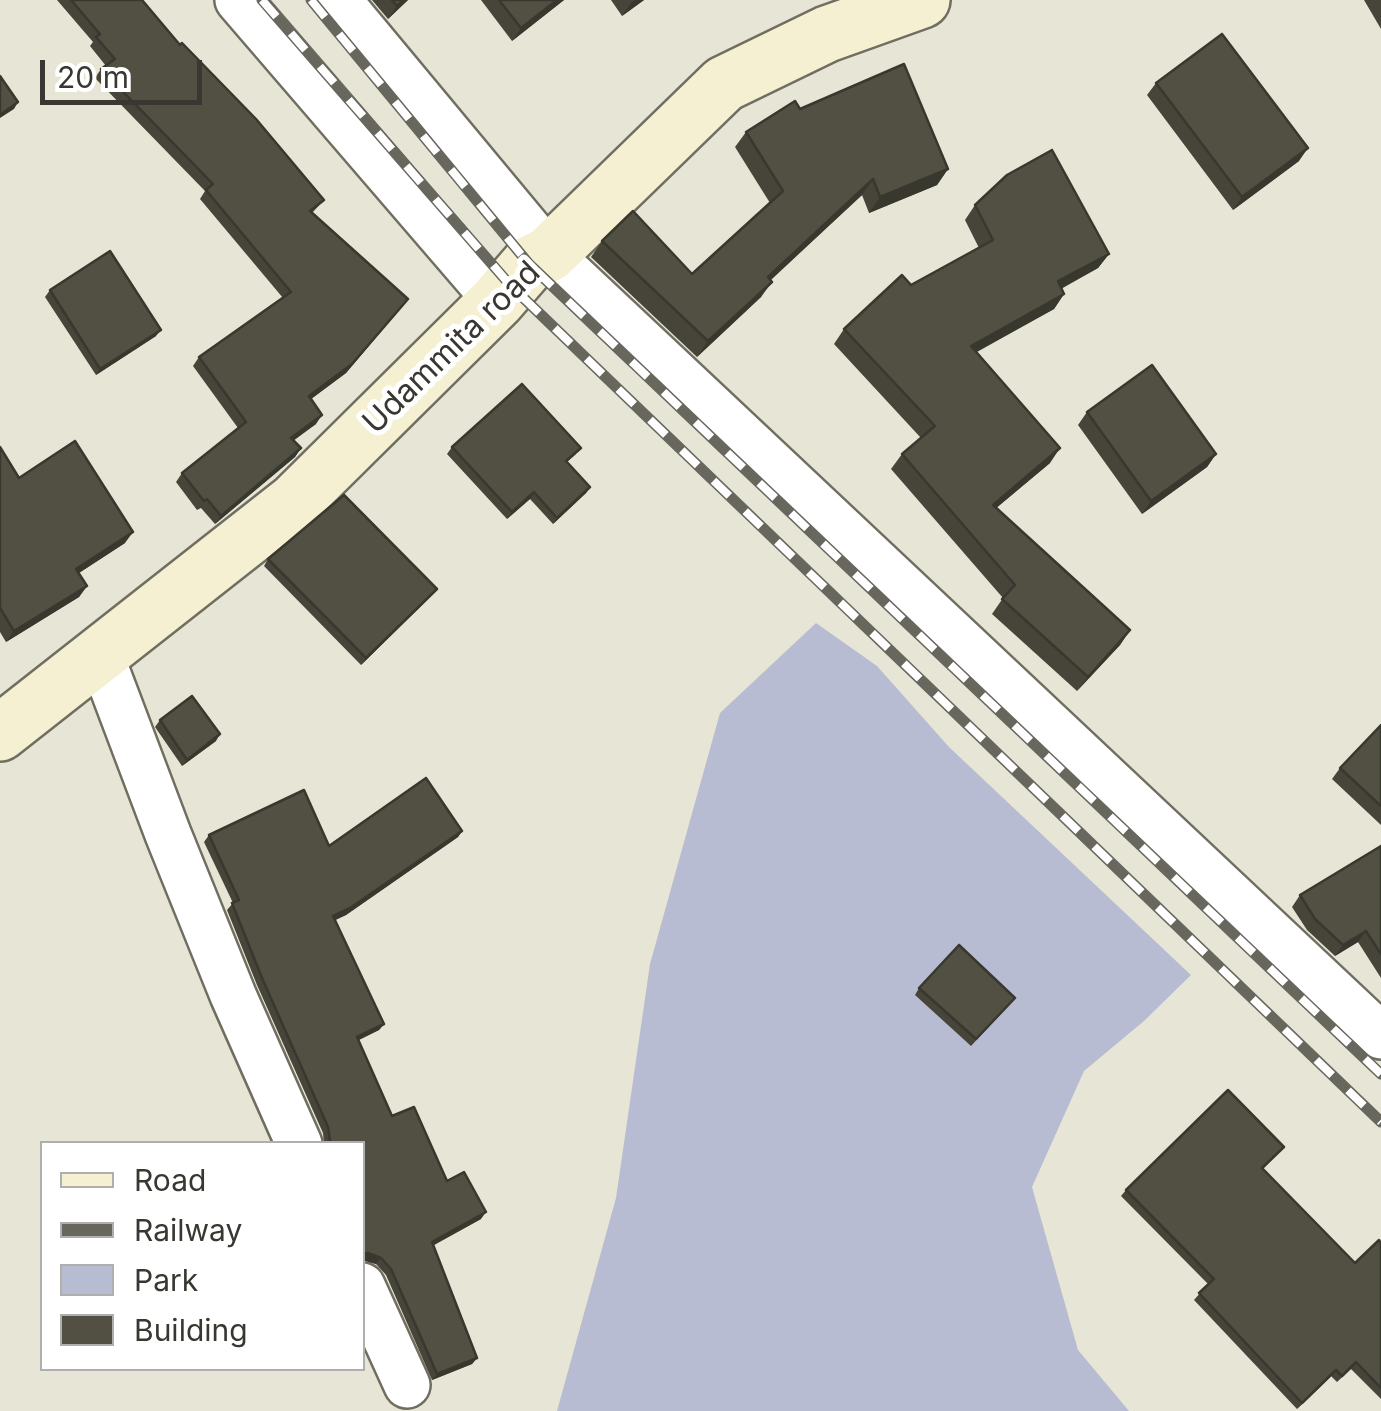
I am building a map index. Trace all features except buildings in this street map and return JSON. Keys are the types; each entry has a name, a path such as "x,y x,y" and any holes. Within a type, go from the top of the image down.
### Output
{"street":[{"path":"238,0 497,301"},
{"path":"338,0 549,254 1381,1036"},
{"name":"Udammita road","path":"0,733 295,501 497,301 529,264 549,254 724,84 827,34 922,0"},
{"path":"100,654 232,995 298,1141"},
{"path":"365,1293 406,1385"}],"green space":[{"path":"816,623 877,666 949,747 1191,975 1084,1071 1032,1187 1078,1350 1129,1411 557,1411 616,1198 650,964 720,713"}],"railway":[{"path":"262,0 511,286 1381,1122"},
{"path":"311,0 529,264 1381,1074"}]}
